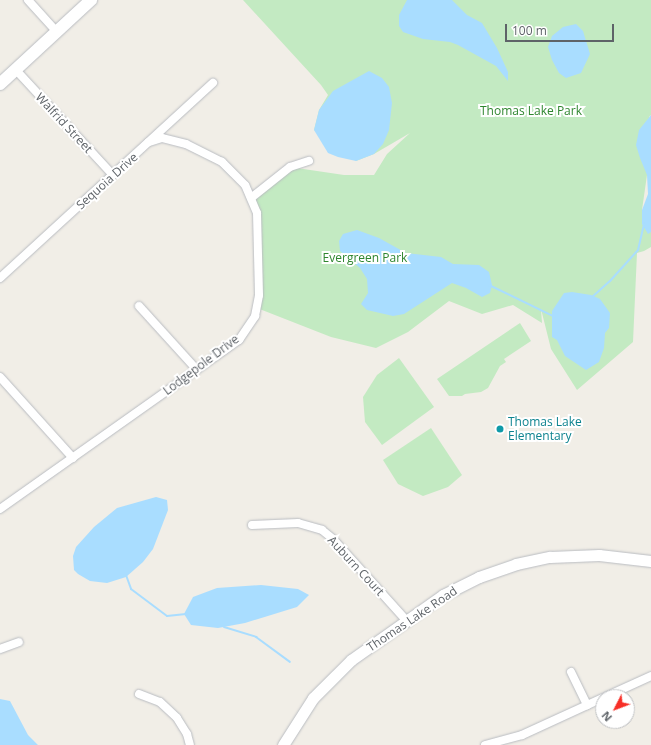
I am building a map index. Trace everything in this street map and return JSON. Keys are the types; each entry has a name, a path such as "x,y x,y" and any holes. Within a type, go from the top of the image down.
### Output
{"main road":[{"path":"0,84 91,0"}],"street":[{"path":"28,0 56,31"},
{"name":"Walfrid Street","path":"16,70 113,175"},
{"name":"Sequoia Drive","path":"0,278 213,83"},
{"name":"Lodgepole Drive","path":"0,509 238,340 255,316 259,294 257,214 245,185 222,162 186,144 162,138 149,142"},
{"path":"251,198 290,167 309,161"},
{"path":"139,306 197,370"},
{"path":"0,377 73,458"},
{"name":"Auburn Court","path":"252,525 298,523 322,530 333,539 406,620"},
{"name":"Thomas Lake Road","path":"283,745 313,698 350,660 443,595 479,577 516,564 550,557 580,554 614,556 651,561"},
{"path":"0,649 19,642"},
{"path":"572,672 587,706"},
{"path":"622,689 651,676"},
{"path":"139,694 160,702 177,718 187,734 190,745"},
{"path":"489,745 522,736 595,702"}],"green space":[{"name":"Thomas Lake Park","path":"243,0 651,0 651,115 649,117 647,175 642,210 651,231 651,247 637,253 633,342 577,390 551,349 541,309 542,323 513,305 482,314 449,301 408,332 376,348 331,337 257,308 257,214 251,198 290,167 344,175 374,175 387,154 410,133 374,154 356,161 314,130 319,110 328,95 321,85"},
{"path":"520,323 531,341 504,359 506,362 500,366 488,388 481,392 465,394 462,396 449,396 437,379"},
{"path":"399,358 434,407 382,445 365,422 363,397 377,375"},
{"path":"431,428 462,475 448,487 423,496 398,484 383,460"}],"water":[{"path":"407,0 452,0 467,15 482,23 497,48 508,72 508,81 496,66 458,45 450,42 423,39 403,32 399,26 399,15"},
{"path":"576,24 583,31 590,54 581,73 566,78 559,73 552,60 548,47 552,36 563,27"},
{"path":"369,71 382,78 389,87 392,103 389,130 383,144 374,154 356,161 328,153 314,130 319,110 333,91"},
{"path":"651,115 651,232 648,234 642,224 642,210 648,194 647,175 636,145 639,130"},
{"path":"357,230 379,238 406,253 441,257 453,264 479,265 489,272 492,285 490,293 482,297 466,288 452,283 404,314 393,316 367,310 361,304 368,293 367,279 360,268 340,251 339,241 343,234"},
{"path":"572,292 591,295 600,299 610,313 609,328 605,333 604,348 599,362 586,370 565,356 557,340 552,337 552,311 564,293"},
{"path":"156,497 167,500 168,510 153,549 143,562 126,577 107,583 90,581 74,570 73,556 76,547 94,527 117,508"},
{"path":"261,585 298,589 309,595 297,607 245,623 218,628 191,625 184,614 193,597 217,588"},
{"path":"0,699 10,701 28,735 38,745 0,745"}],"waterway":[{"path":"591,298 610,281 638,250 644,224"},
{"path":"489,285 555,317"},
{"path":"126,575 131,589 167,616 186,614"},
{"path":"224,627 256,637 290,662"}],"place":[{"name":"Thomas Lake Elementary","path":"500,429"}],"park label":[{"name":"Evergreen Park","path":"365,258"}]}
